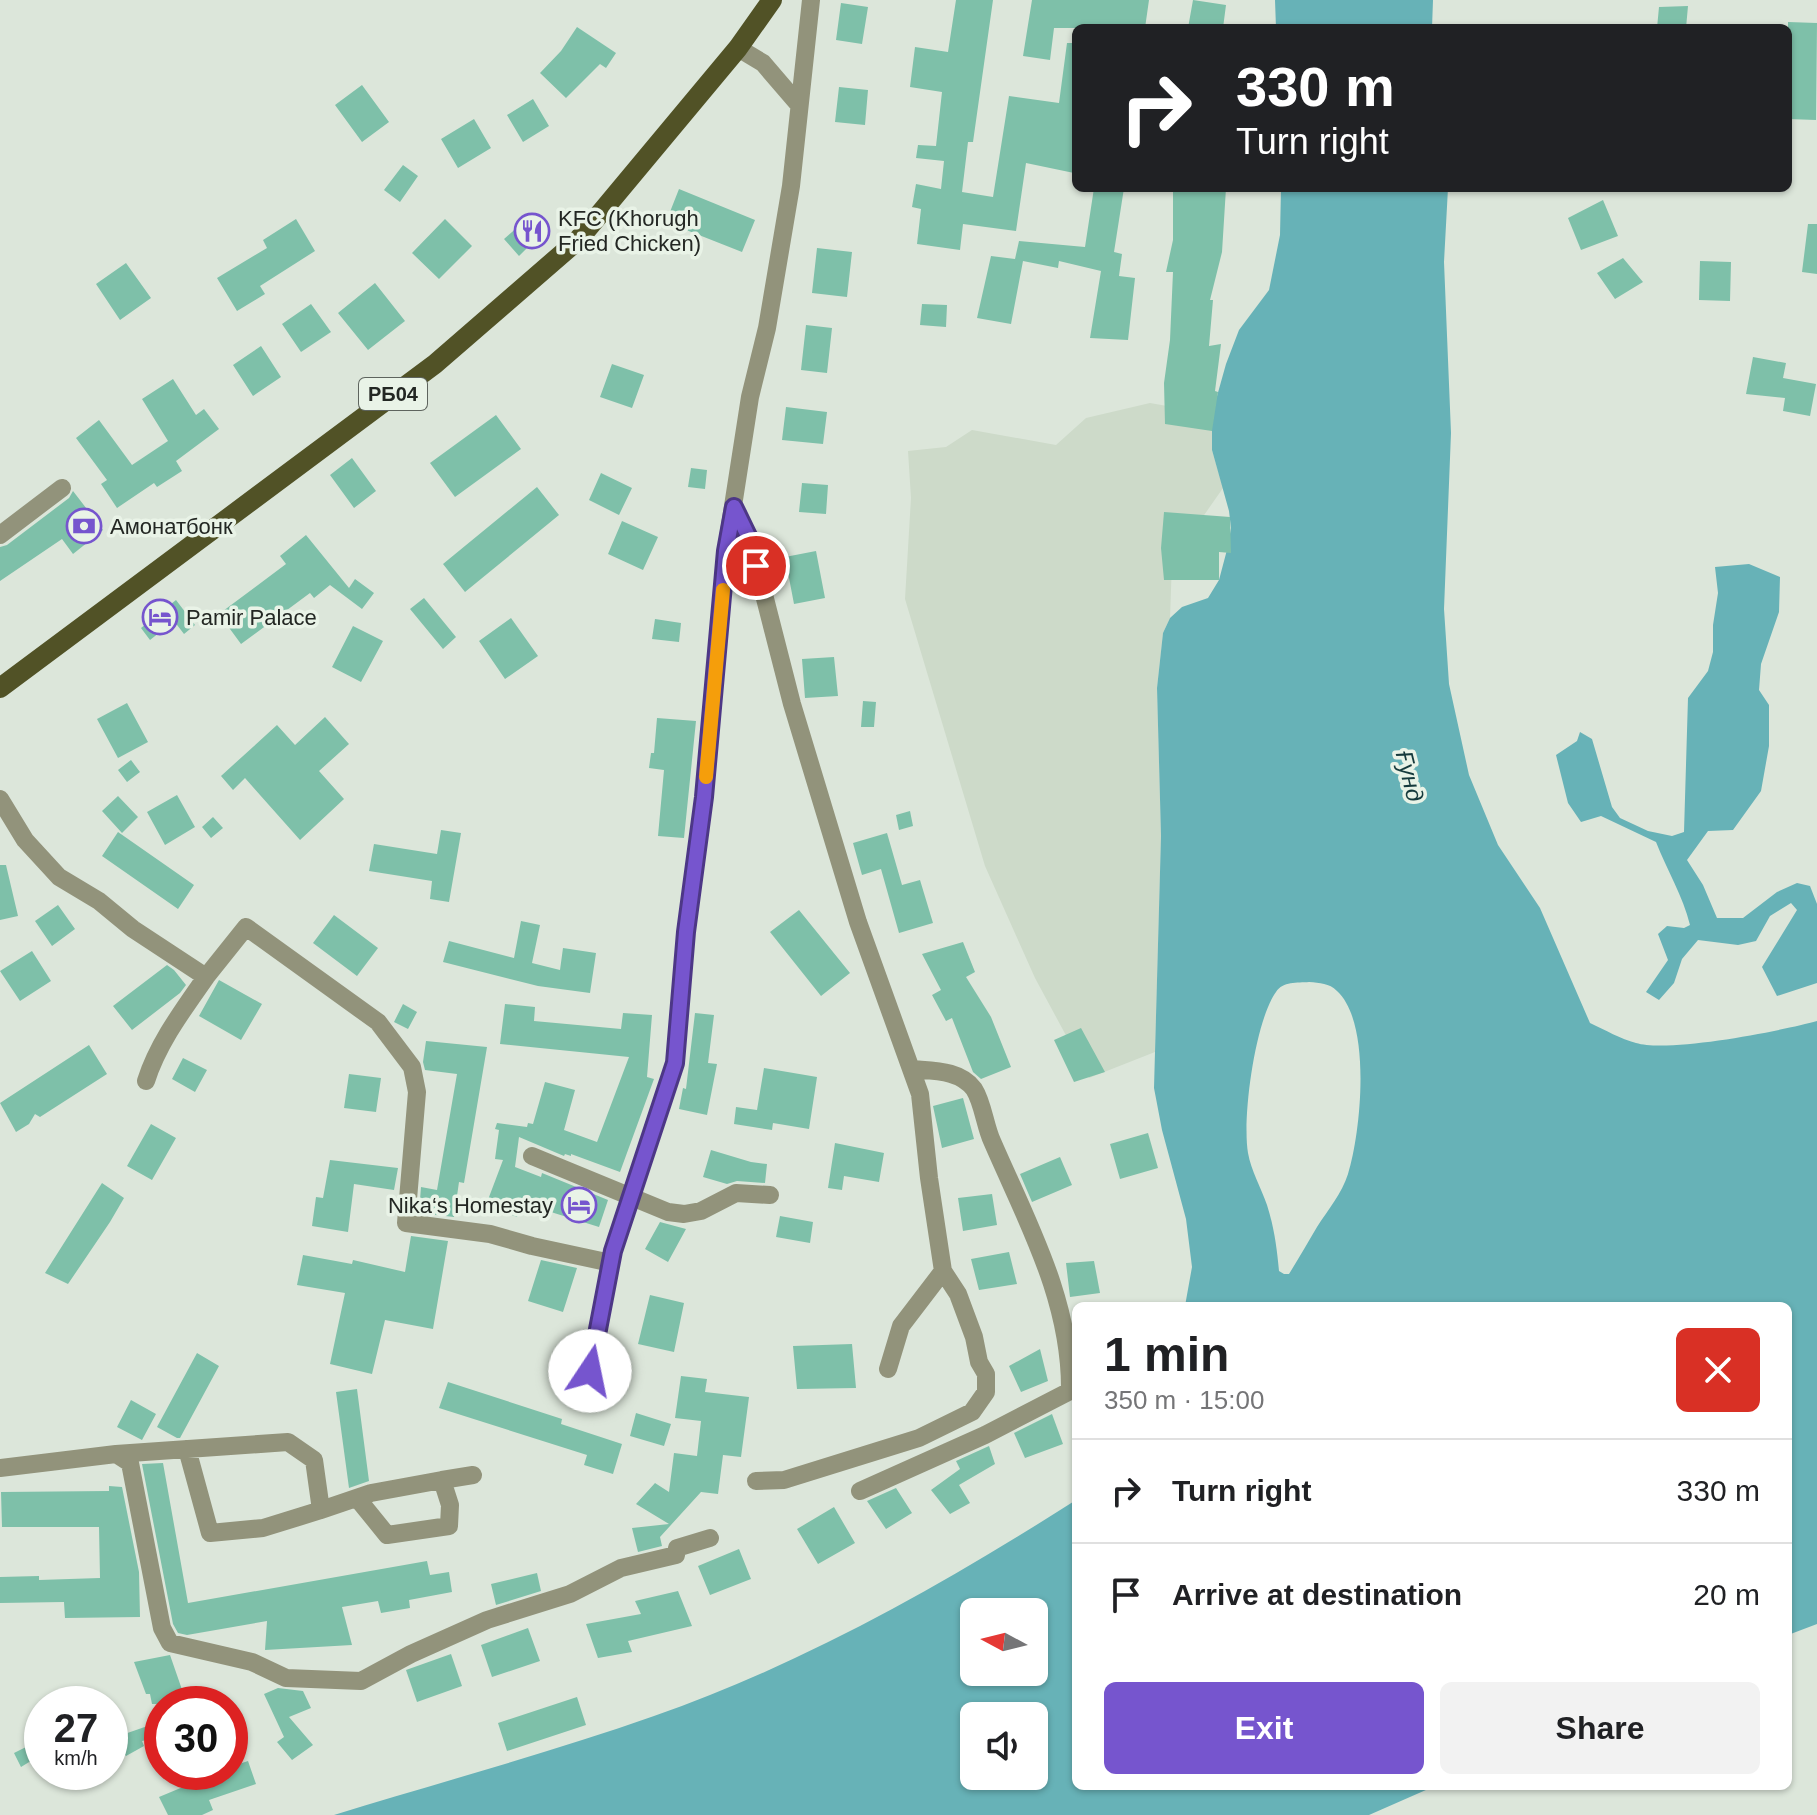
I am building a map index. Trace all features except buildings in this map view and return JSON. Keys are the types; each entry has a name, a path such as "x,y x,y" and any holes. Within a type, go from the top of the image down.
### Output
{"main road":[{"name":"РБ04","path":"0,688 435,364 578,240 738,48 772,0"}],"street":[{"path":"590,1371 611,1263 675,1063 686,932 704,797 726,551 750,397 767,328 791,186 811,0"},
{"path":"738,48 763,63 799,105"},
{"path":"0,535 62,488"},
{"path":"734,507 750,540 792,704 858,922 920,1094 943,1271 958,1294 974,1337 979,1362 986,1374 986,1392 972,1412 919,1438 784,1480 756,1481"},
{"path":"0,799 25,840 59,877 99,901 133,929 206,977"},
{"path":"146,1081 150,1066 173,1024 246,927 378,1022 412,1067 417,1092 406,1223 490,1234 611,1263"},
{"path":"860,1491 985,1435 1070,1391 1067,1344 1057,1294 1037,1239 989,1134 975,1090 958,1075 912,1069"},
{"path":"532,1156 668,1212 684,1214 701,1211 736,1193 770,1195"},
{"path":"888,1369 901,1326 943,1271"},
{"path":"0,1468 116,1454 288,1442 314,1460 321,1510"},
{"path":"187,1449 210,1533 263,1528 357,1498 415,1484 473,1475"},
{"path":"116,1454 130,1463 162,1628 170,1643 252,1662 286,1678 361,1681 411,1654 487,1620 570,1594 621,1568 676,1555 677,1548 710,1538"},
{"path":"357,1498 387,1535 449,1526 450,1505 442,1480"}],"shaded area":[{"path":"1150,403 1212,414 1212,450 1223,488 1172,561 1170,618 1163,633 1157,688 1161,836 1155,1052 1089,1078 1035,978 985,866 905,599 911,498 908,451 946,447 972,430 1056,445 1086,418"}],"water":[{"path":"1275,0 1433,0 1432,24 1276,24"},
{"name":"Ғунд","path":"1281,192 1448,192 1444,262 1451,433 1444,609 1449,684 1469,775 1498,845 1540,908 1590,1023 1636,1043 1673,1045 1753,1035 1817,1021 1817,1624 1792,1633 1792,1302 1186,1302 1192,1267 1186,1219 1154,1088 1161,836 1157,688 1163,633 1170,618 1182,607 1208,598 1219,580 1231,528 1212,450 1212,414 1239,330 1269,290 1280,235","holes":["1295,983 1324,984 1334,988 1348,1006 1355,1027 1360,1079 1357,1132 1353,1155 1338,1195 1289,1274 1284,1274 1279,1271 1269,1213 1248,1153 1247,1117 1252,1070 1262,1024 1279,988"]},
{"path":"1749,564 1780,577 1779,612 1761,664 1759,690 1769,705 1769,746 1761,791 1733,830 1708,831 1687,860 1703,885 1717,918 1743,918 1777,892 1797,883 1810,886 1817,904 1817,983 1777,996 1762,967 1797,910 1791,903 1770,916 1756,941 1738,945 1698,940 1682,959 1674,983 1659,1000 1646,992 1668,960 1658,934 1667,926 1684,928 1690,925 1679,893 1656,842 1601,816 1581,822 1568,803 1556,755 1577,741 1580,732 1592,739 1612,807 1620,818 1648,831 1672,836 1684,832 1688,698 1708,671 1713,652 1718,593 1715,567"},
{"path":"1072,1502 1072,1790 1426,1790 1369,1815 334,1815 654,1716 764,1672 923,1592"}],"slow traffic":[{"path":"706,777 723,590"}],"place":[{"name":"KFC (Khorugh Fried Chicken)","path":"532,231"},
{"name":"Амонатбонк","path":"84,526"},
{"name":"Pamir Palace","path":"160,617"},
{"name":"Nika‘s Homestay","path":"579,1205"}],"route":[{"path":"590,1371 613,1251 675,1063 686,932 704,797 726,551 734,507 750,540 756,566"}]}
